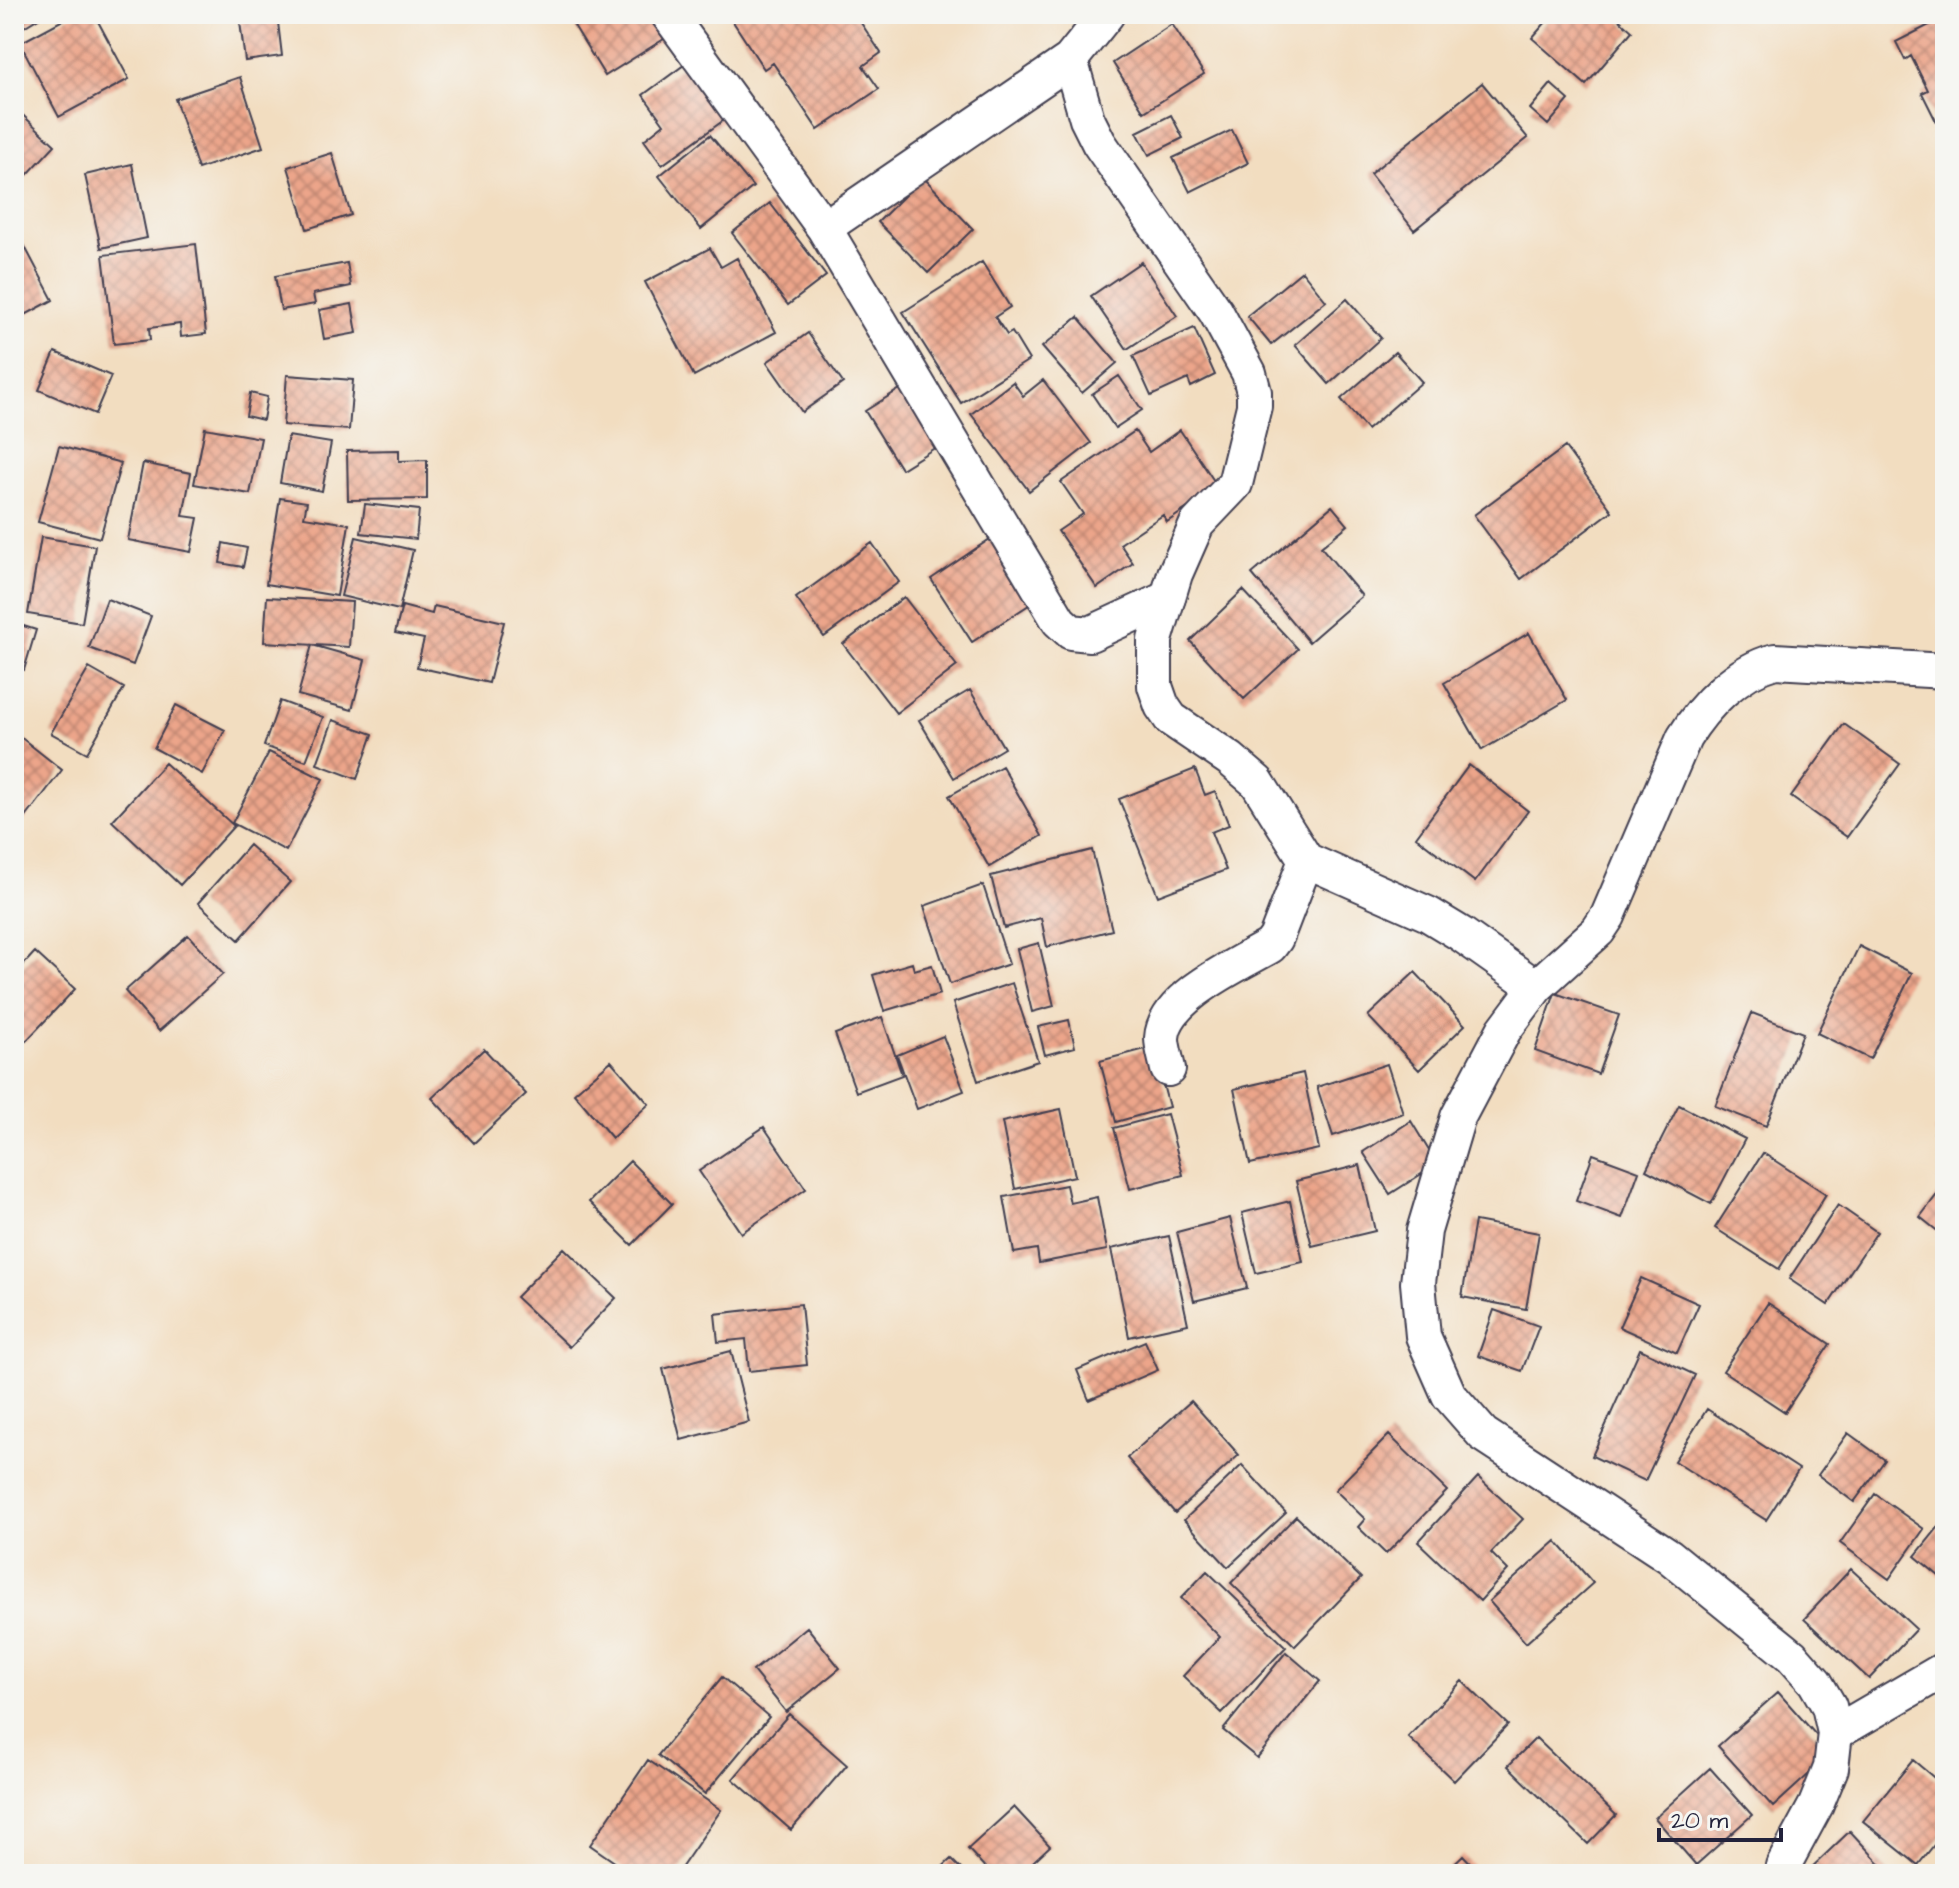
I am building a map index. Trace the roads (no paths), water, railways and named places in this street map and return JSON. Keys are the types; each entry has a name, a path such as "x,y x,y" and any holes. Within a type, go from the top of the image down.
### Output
{"street":[{"path":"668,14 824,228 1059,621 1071,632 1090,634 1168,598"},
{"path":"824,228 1070,60 1107,14"},
{"path":"1070,60 1087,119 1099,143 1216,312 1249,373 1254,392 1254,406 1235,484 1197,524 1155,640 1155,686 1162,706 1171,719 1245,770 1257,782 1306,860 1428,914 1536,987"},
{"path":"1783,1866 1816,1805 1831,1768 1835,1733 1829,1706 1815,1682 1792,1656 1669,1556 1483,1434 1449,1395 1423,1336 1418,1283 1424,1231 1458,1117 1504,1030 1536,987 1598,931 1608,916 1684,738 1713,700 1758,666 1775,661 1945,671"},
{"path":"1168,1069 1162,1037 1168,1019 1176,1008 1211,979 1270,946 1276,938 1306,860"},
{"path":"1835,1733 1945,1669"}]}
